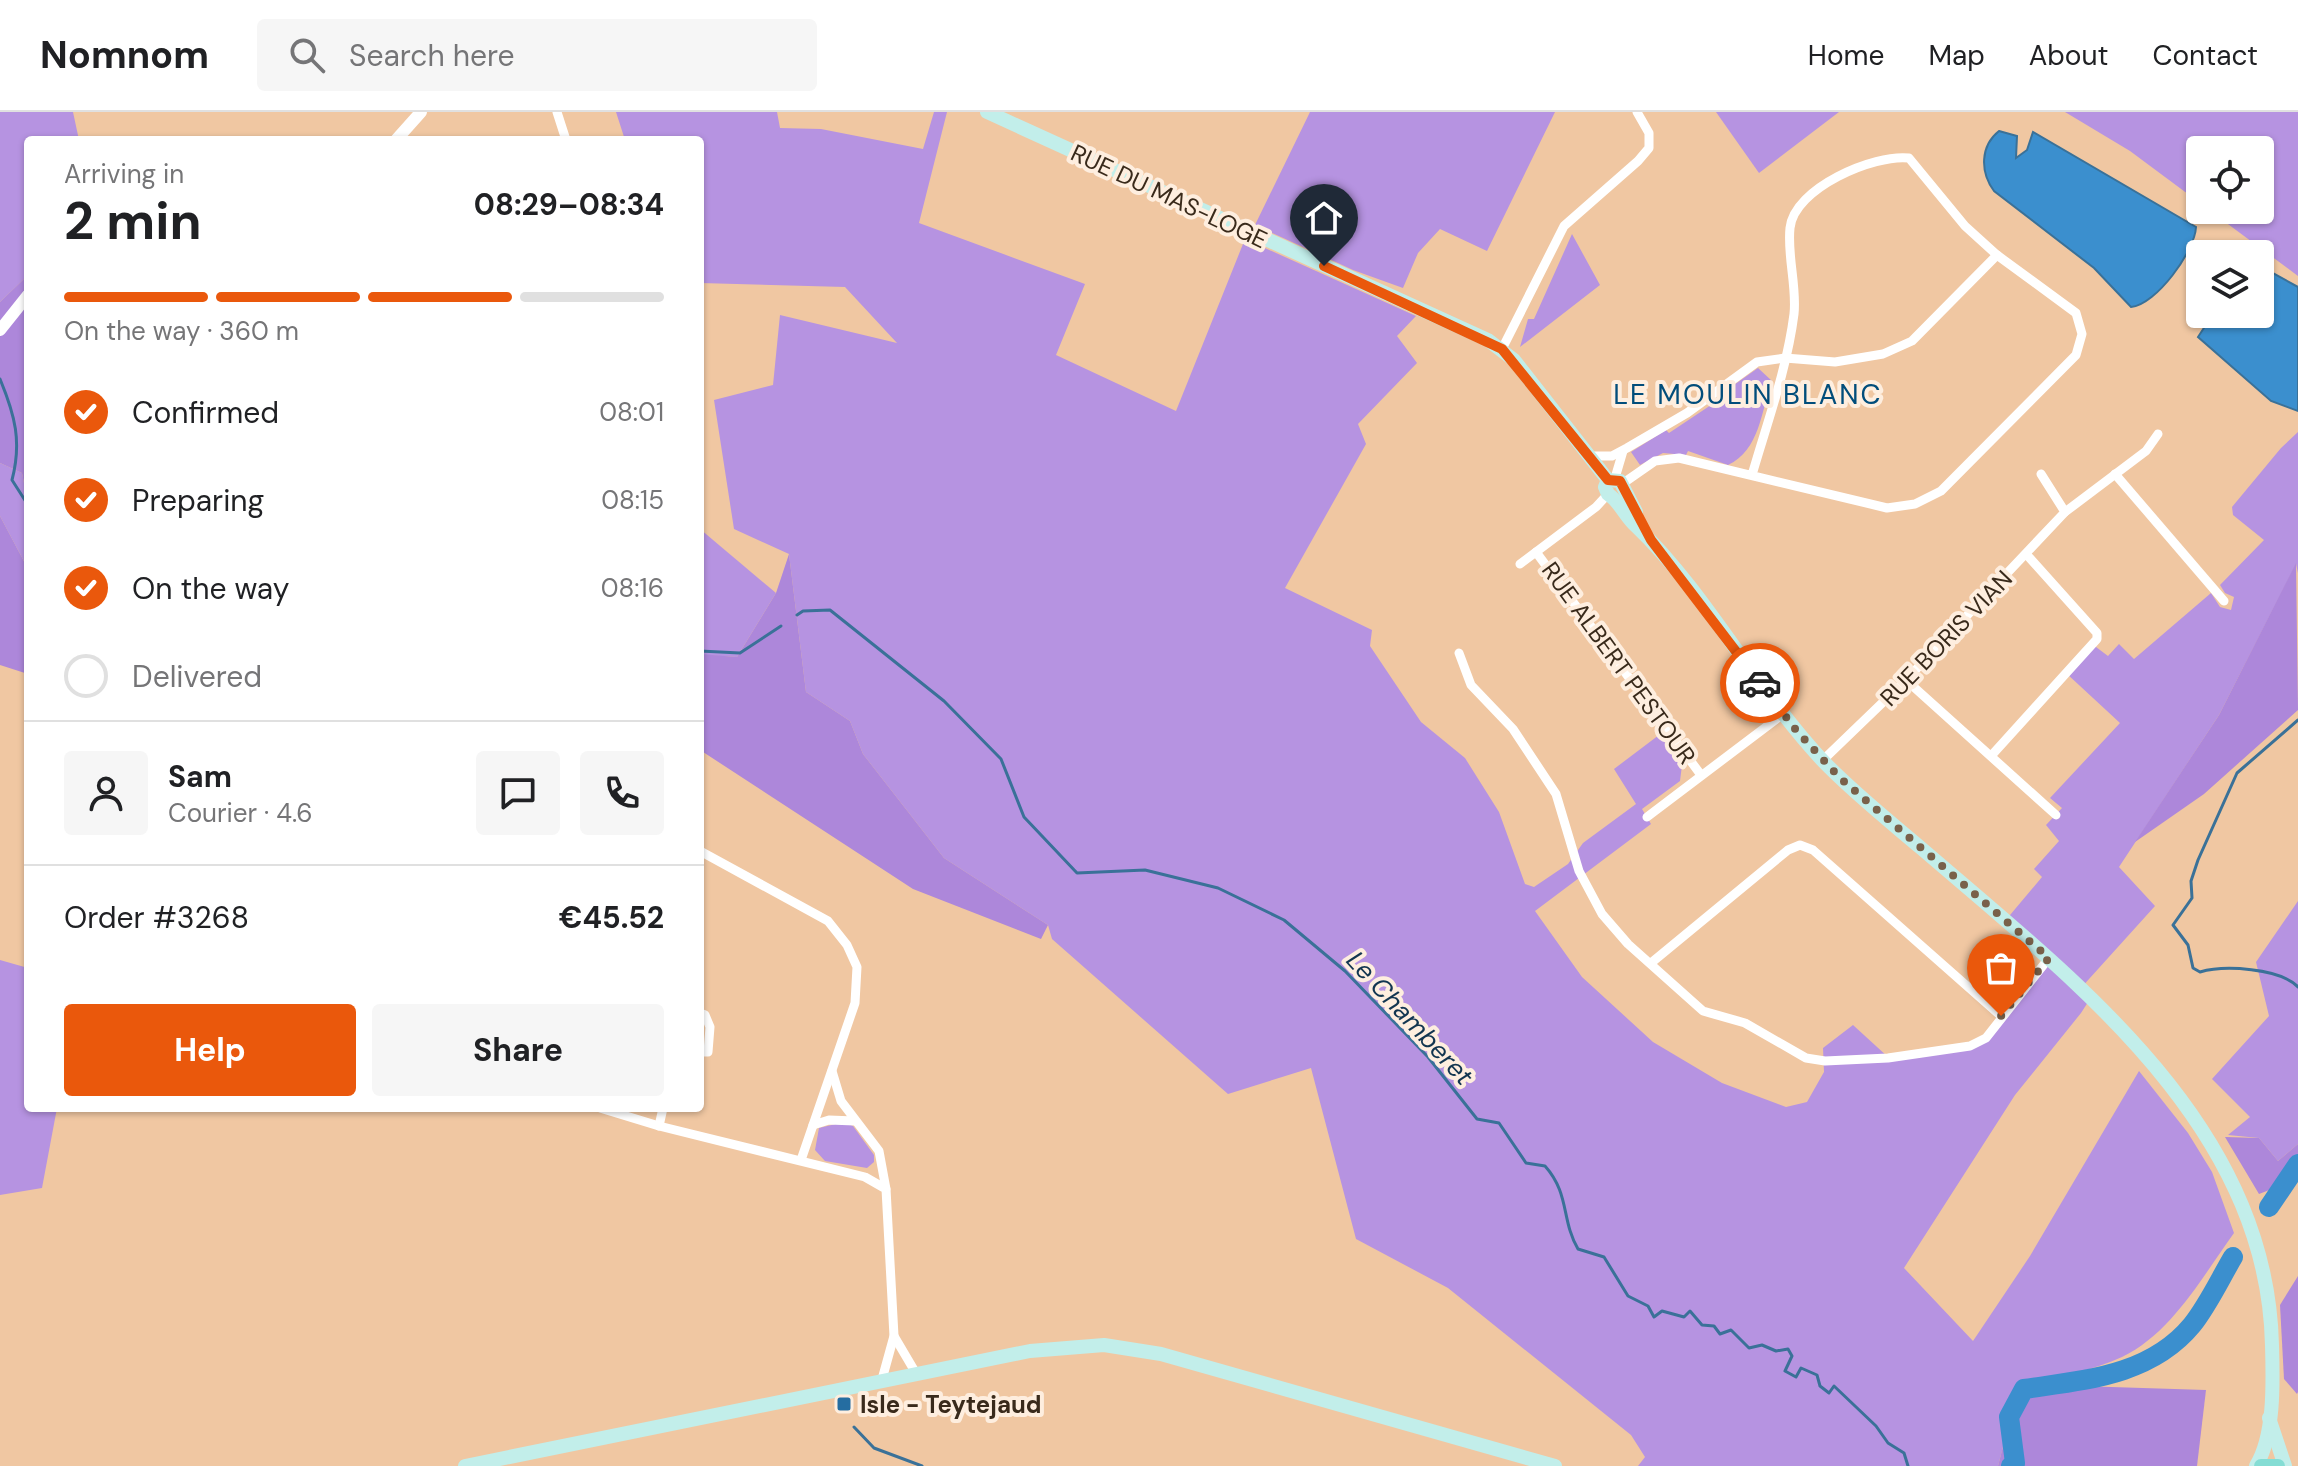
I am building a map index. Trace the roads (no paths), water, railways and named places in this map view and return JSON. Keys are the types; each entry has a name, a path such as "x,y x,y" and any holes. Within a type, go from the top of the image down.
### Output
{"main road":[{"name":"RUE DU MAS-LOGE","path":"987,112 1502,349 1614,487 1783,714 1823,760 2049,958 2163,1075 2204,1131 2240,1196 2258,1248 2269,1299 2272,1356 2269,1417 2258,1466"},
{"path":"465,1466 1030,1351 1079,1346 1130,1348 1555,1466"},
{"name":"RUE DU MAS-LOGE","path":"2269,1417 2285,1466"},
{"path":"2258,1466 2278,1466"}],"street":[{"path":"400,136 421,112"},
{"path":"557,112 565,136"},
{"path":"1502,349 1564,226 1649,148 1649,133 1637,112"},
{"path":"1587,456 1612,456 1623,451 1687,413 1757,362 1785,358 1835,362 1883,354 1912,341 1997,255 1965,226 1909,158 1888,156 1848,172 1804,198 1790,225 1794,312 1785,358 1752,475"},
{"name":"RUE ALBERT PESTOUR","path":"1520,564 1596,507 1614,487 1655,461 1666,458 1679,458 1887,508 1915,504 1941,491 2076,355 2082,341 2081,326 2069,305 1997,255"},
{"path":"0,330 24,300"},
{"name":"RUE BORIS VIAN","path":"1823,760 1906,680 2065,512 2146,451 2158,434"},
{"path":"1614,487 1623,451"},
{"path":"2041,474 2065,512"},
{"path":"2115,474 2224,601"},
{"name":"RUE ALBERT PESTOUR","path":"1536,552 1701,775"},
{"path":"1991,756 2097,639 2097,633 2027,555"},
{"path":"1459,653 1471,685 1513,729 1556,794 1579,871 1602,914 1703,1011 1745,1023 1806,1058 1816,1060 1857,1061 1970,1046 1986,1038 2049,958"},
{"path":"1906,680 2056,815"},
{"path":"1647,817 1783,714"},
{"path":"1651,963 1788,850 1800,845 1813,850 2001,1016"},
{"path":"704,853 828,921 847,945 857,967 858,987 801,1160"},
{"path":"704,1015 710,1027 708,1052 704,1052"},
{"path":"832,1071 841,1101 879,1151 886,1189 894,1336 881,1383"},
{"path":"613,1112 865,1177 886,1189"},
{"path":"659,1126 662,1112"},
{"path":"813,1125 829,1120 855,1121"},
{"path":"894,1336 917,1375"}],"water":[{"path":"1999,131 2017,136 2016,158 2027,150 2033,132 2186,221 2186,224 2196,227 2193,240 2186,240 2186,255 2182,262 2152,297 2131,307 2094,268 1994,191 1984,168 1985,152"},
{"path":"2274,274 2298,287 2298,411 2271,401 2198,337 2204,328 2274,328"}],"waterway":[{"name":"Le Chamberet","path":"0,379 10,405 17,441 12,480 24,499"},
{"name":"Le Chamberet","path":"797,615 803,611 830,610 944,701 1001,759 1024,817 1077,873 1145,870 1218,888 1284,920 1345,971 1428,1057 1477,1119 1499,1123 1526,1163 1545,1166 1562,1197 1569,1228 1578,1249 1604,1257 1628,1296 1648,1306 1654,1317 1662,1311 1684,1317 1690,1311 1702,1325 1714,1326 1720,1334 1731,1330 1749,1348 1762,1345 1776,1351 1788,1349 1792,1356 1785,1371 1796,1377 1801,1368 1817,1375 1820,1386 1829,1393 1834,1386 1876,1426 1888,1443 1904,1453 1908,1466"},
{"name":"Le Chamberet","path":"704,651 740,653 781,626"},
{"path":"2298,720 2237,773 2198,860 2191,881 2192,898 2173,925 2188,945 2193,968 2200,972 2223,969 2265,972 2298,987"},
{"path":"2269,1207 2298,1164"},
{"path":"2011,1466 2015,1463 2009,1417 2024,1389 2115,1373 2156,1355 2192,1325 2233,1257"},
{"path":"854,1427 874,1448 922,1466"}],"place":[{"name":"Isle - Teytejaud","path":"844,1404"}],"district":[{"name":"LE MOULIN BLANC","path":"1748,394"}]}
